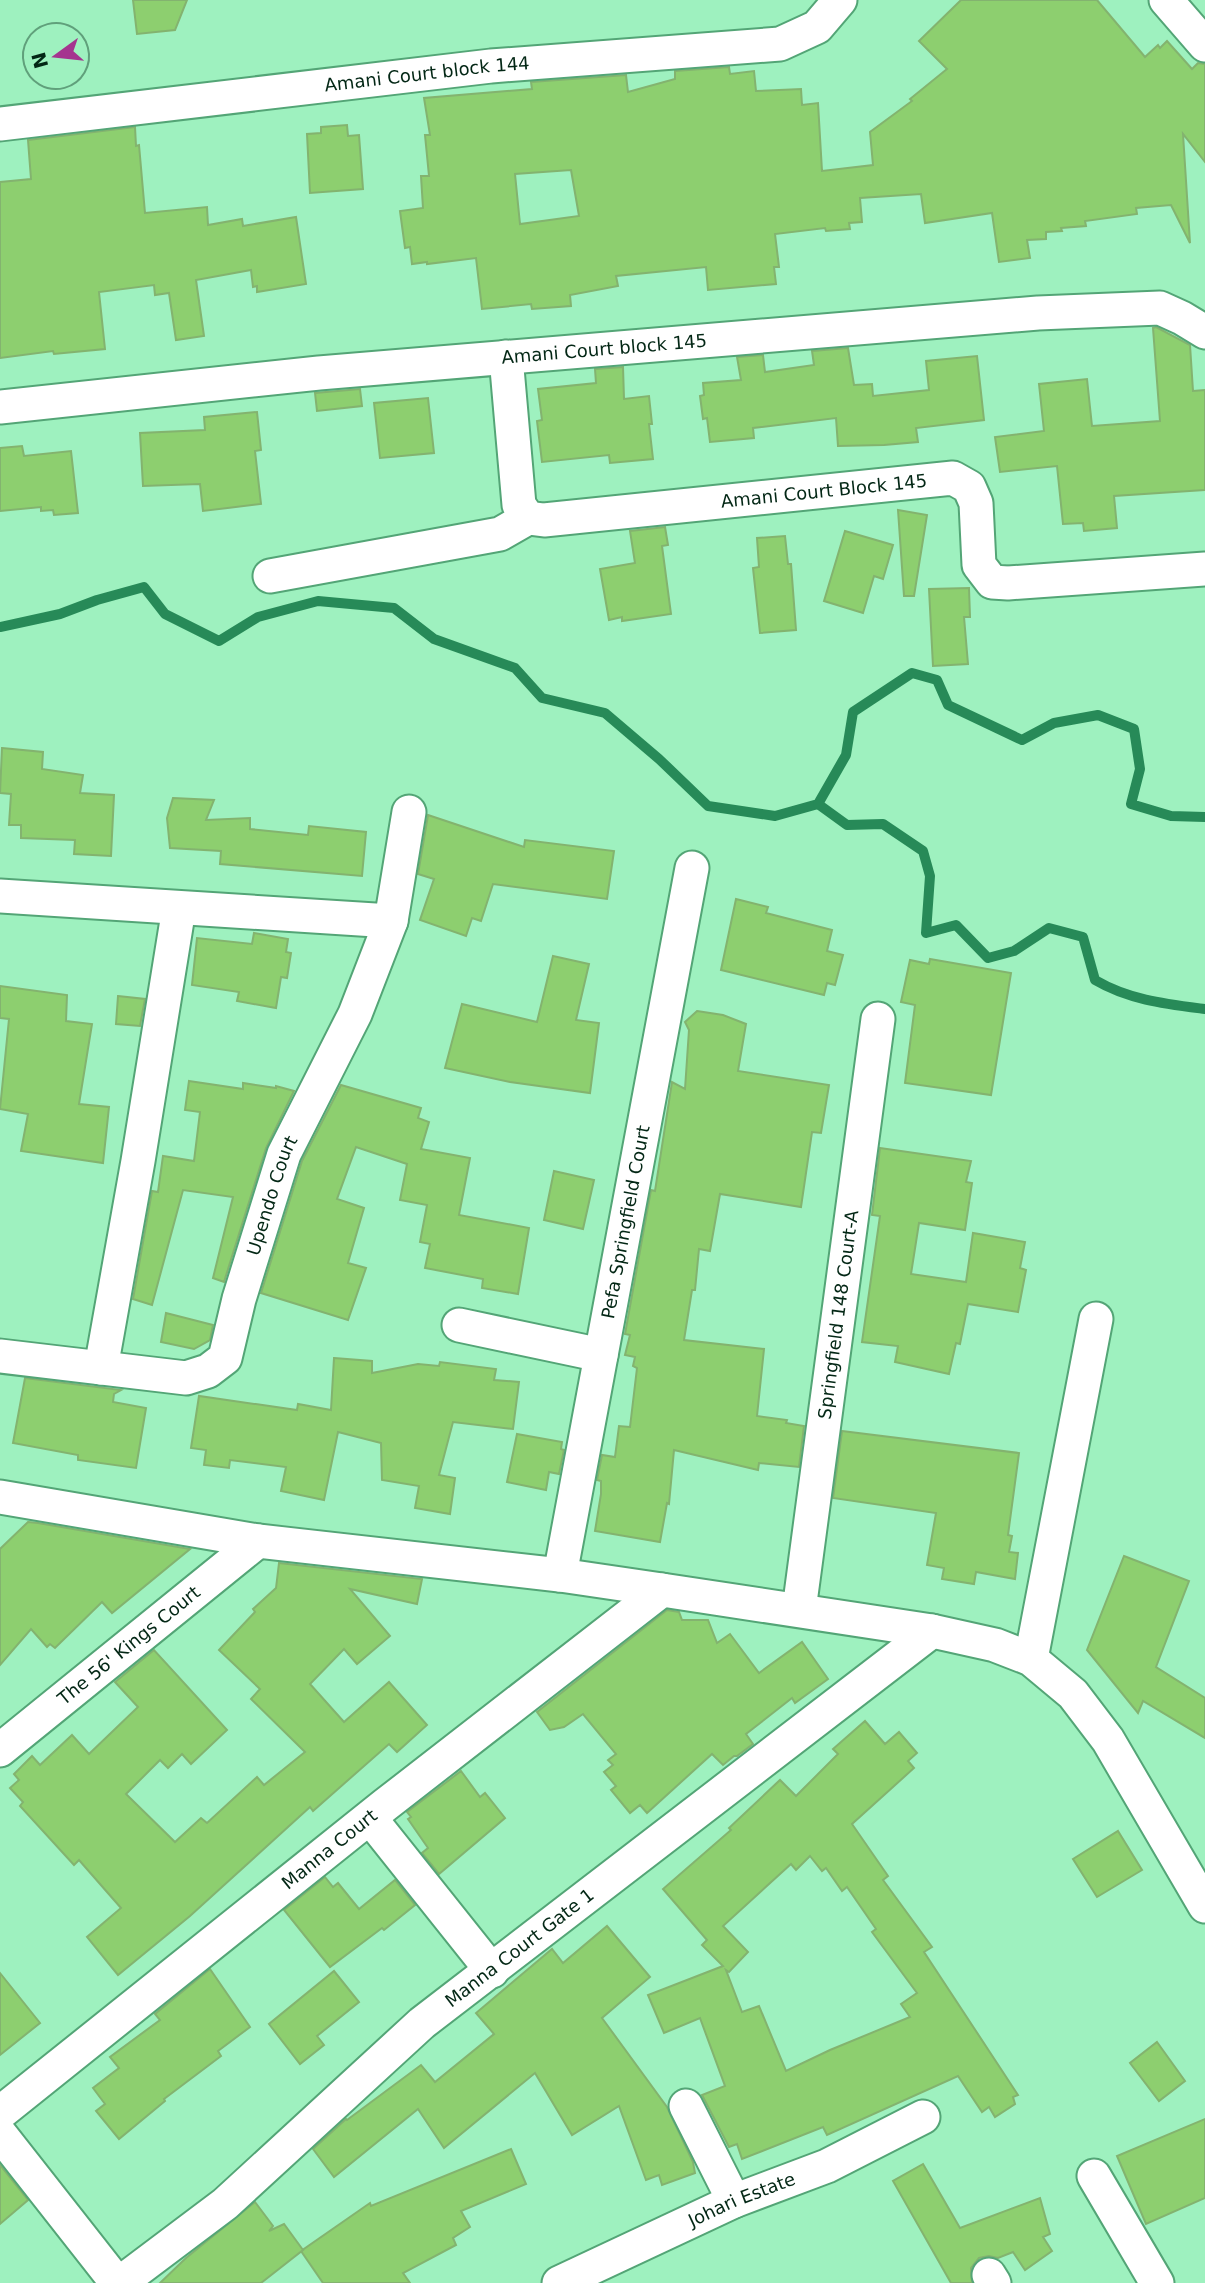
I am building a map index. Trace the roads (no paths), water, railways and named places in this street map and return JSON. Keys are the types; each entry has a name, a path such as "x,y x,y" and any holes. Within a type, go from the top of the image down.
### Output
{"street":[{"name":"Amani Court block 144","path":"0,124 491,66 780,44 817,27 840,0"},
{"path":"1166,0 1205,45"},
{"name":"Amani Court block 145","path":"0,407 319,373 1038,313 1160,308 1205,332"},
{"name":"Amani Court Block 145","path":"506,357 519,505 528,517 544,520 953,478 969,487 976,503 979,565 992,582 1205,569"},
{"path":"270,576 500,534 528,517"},
{"name":"Upendo Court","path":"0,1356 186,1378 208,1371 225,1358 239,1300 284,1154 355,1014 391,921 409,812"},
{"name":"Pefa Springfield Court","path":"560,1575 692,868"},
{"path":"0,896 391,921"},
{"path":"101,1368 179,908"},
{"name":"Springfield 148 Court-A","path":"799,1610 877,1020"},
{"path":"1031,1659 1096,1319"},
{"path":"459,1325 601,1355"},
{"path":"0,1497 258,1541 560,1575 799,1610 932,1631 995,1645 1031,1659 1073,1693 1108,1740 1205,1906"},
{"name":"The 56' Kings Court","path":"0,1750 258,1541"},
{"name":"Manna Court","path":"0,2113 370,1818 662,1590"},
{"name":"Manna Court Gate 1","path":"119,2283 225,2204 422,2023 932,1631"},
{"path":"370,1818 492,1971"},
{"path":"686,2106 734,2202"},
{"name":"Johari Estate","path":"559,2283 734,2202 827,2166 923,2117"},
{"path":"0,2134 119,2283"},
{"path":"1094,2176 1157,2283"}],"waterway":[{"path":"0,627 60,614 144,587 165,614 219,641 258,617 318,601 394,608 434,639 515,668 542,698 605,713 708,806 775,816 818,804 846,755 853,712 912,673 937,680 948,705 1022,740 1054,723 1098,715 1134,729 1140,769 1131,804 1171,816 1205,817"},
{"path":"818,804 847,825 883,824 923,851 930,876 926,933 956,925 988,958 1014,951 1049,928 1083,937 1095,980 1134,997 1205,1009"}]}
